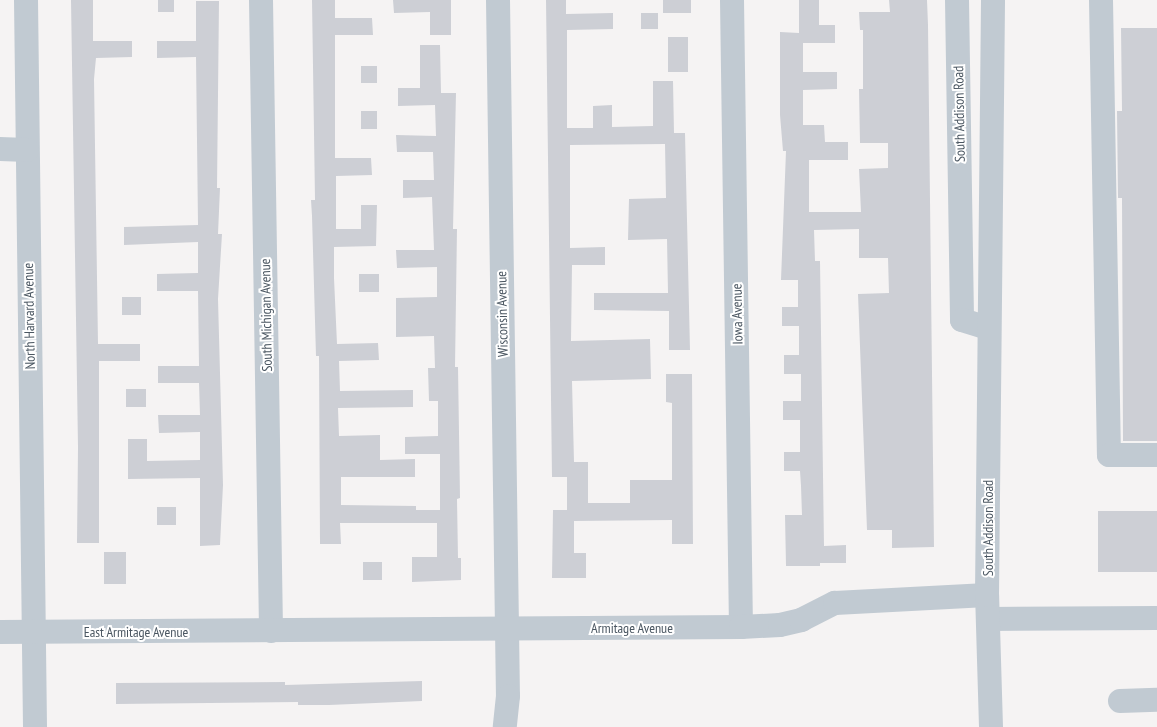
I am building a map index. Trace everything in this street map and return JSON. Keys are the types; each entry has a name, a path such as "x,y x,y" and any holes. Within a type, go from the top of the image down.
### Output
{"street":[{"name":"North Harvard Avenue","path":"26,0 35,727"},
{"name":"South Michigan Avenue","path":"261,0 271,631"},
{"name":"Wisconsin Avenue","path":"498,0 508,696 505,727"},
{"name":"Iowa Avenue","path":"732,0 741,627"},
{"name":"South Addison Road","path":"957,0 962,320 989,328"},
{"name":"South Addison Road","path":"991,727 988,595 993,0"},
{"path":"1101,0 1109,455 1157,455"},
{"path":"0,149 27,150"},
{"name":"Armitage Avenue","path":"271,631 741,627 787,624 835,603 988,595"},
{"path":"988,619 1157,618"},
{"name":"East Armitage Avenue","path":"0,632 271,631"},
{"path":"1120,700 1157,700"}],"building":[{"path":"71,0 93,0 93,41 132,41 132,57 96,58 94,79 98,344 140,344 140,361 99,361 99,543 77,543 78,447"},
{"path":"158,0 174,0 174,12 158,12"},
{"path":"312,0 335,0 335,18 372,18 373,35 335,35 335,158 371,158 372,175 336,176 336,229 361,229 361,205 377,205 376,246 334,247 334,278 337,344 378,343 379,360 339,361 340,391 413,390 413,407 338,408 339,436 380,435 380,460 415,459 415,477 341,477 341,505 416,506 416,510 440,510 440,454 405,454 405,437 438,436 438,401 429,401 428,368 435,368 434,336 396,337 396,298 437,297 437,267 397,268 396,250 434,250 432,197 403,198 403,180 434,180 433,152 397,152 396,135 436,136 435,105 398,106 398,88 420,88 420,45 440,45 441,93 456,93 453,229 457,229 455,367 458,367 460,498 457,499 458,558 461,558 461,580 412,582 412,557 437,557 437,523 340,523 341,544 320,544 319,356 316,356 311,200 315,200"},
{"path":"393,0 451,0 451,35 430,35 430,12 394,13"},
{"path":"546,0 566,0 566,14 613,13 613,29 567,30 567,128 593,128 593,106 612,105 612,127 653,126 653,81 673,81 674,133 685,133 690,350 669,350 669,311 594,310 594,293 668,293 667,239 628,240 629,199 666,198 665,144 570,145 570,248 605,247 605,265 572,265 571,341 650,339 651,379 572,381 574,462 588,462 588,503 630,503 630,480 672,480 672,403 666,402 666,374 692,374 693,544 672,544 672,520 574,521 574,553 586,553 586,578 552,578 553,510 567,510 567,477 552,477"},
{"path":"663,0 691,0 691,13 663,13"},
{"path":"799,0 819,0 819,25 835,25 835,43 803,43 803,72 837,72 837,89 803,90 803,125 824,125 825,142 848,142 848,160 809,160 809,212 861,212 859,169 888,168 888,143 860,143 859,89 863,89 863,30 860,30 859,12 890,12 889,0 927,0 928,25 934,547 892,548 892,530 867,530 858,294 889,293 888,258 859,258 859,229 814,230 815,261 820,261 824,546 846,545 846,563 820,563 820,566 786,566 785,515 802,515 800,471 784,471 784,452 800,452 800,420 783,420 783,401 801,401 801,374 784,374 784,355 799,355 799,326 782,326 782,307 798,307 798,280 781,280 786,151 783,151 780,115 780,32 799,33"},
{"path":"196,1 219,1 217,188 220,188 218,234 222,234 218,299 223,485 220,545 200,546 200,478 128,479 128,439 147,439 147,461 200,460 200,432 159,433 158,415 200,415 199,383 158,383 158,366 199,366 198,291 157,291 157,274 198,273 198,242 124,245 124,227 198,225 196,57 157,58 157,41 196,41"},
{"path":"641,13 658,13 658,29 641,29"},
{"path":"1121,28 1157,28 1157,441 1123,441 1122,198 1118,198 1117,111 1122,111"},
{"path":"668,37 688,37 688,72 668,72"},
{"path":"361,66 377,66 377,83 361,83"},
{"path":"361,111 377,111 377,129 361,129"},
{"path":"359,274 379,274 379,292 359,292"},
{"path":"122,297 141,297 141,315 122,315"},
{"path":"126,389 146,389 146,407 126,407"},
{"path":"157,507 176,507 176,525 157,525"},
{"path":"1098,511 1157,511 1157,572 1098,572"},
{"path":"104,552 126,552 126,584 104,584"},
{"path":"363,562 382,562 382,580 363,580"},
{"path":"422,681 422,701 329,705 298,705 298,702 116,704 116,683 285,682 285,685"}]}
